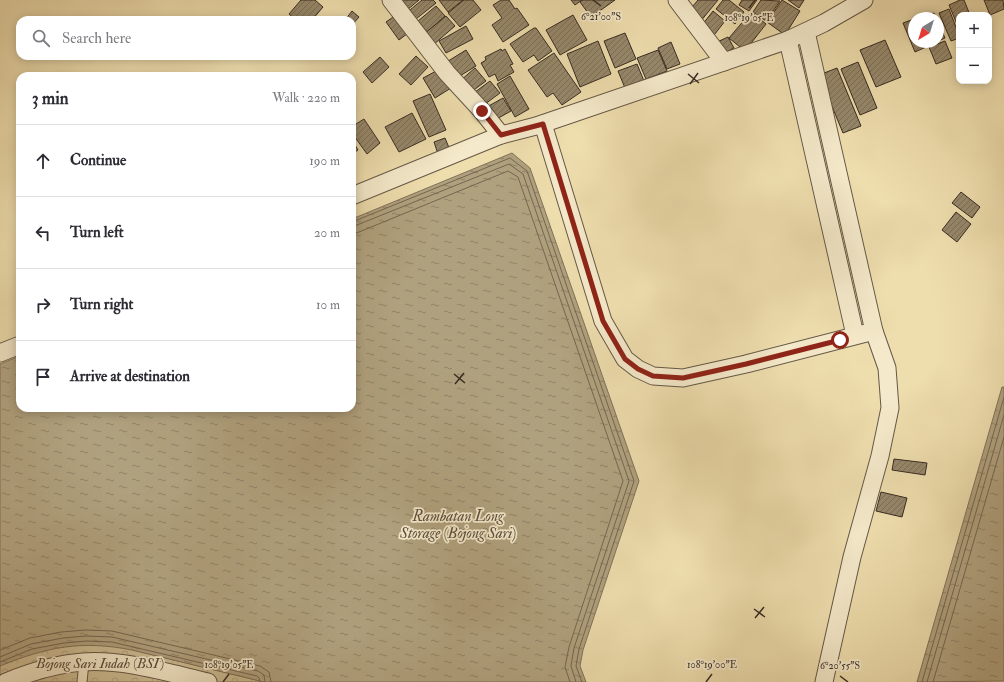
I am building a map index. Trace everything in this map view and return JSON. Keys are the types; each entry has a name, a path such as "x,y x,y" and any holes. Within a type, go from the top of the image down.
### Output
{"street":[{"path":"391,0 447,73 482,111 501,135"},
{"path":"677,0 724,62"},
{"path":"356,194 501,135 539,125 788,40 806,32 864,0"},
{"path":"806,32 874,331 887,368 890,408 880,456 852,557 824,682"},
{"path":"788,40 856,335"},
{"path":"539,125 603,321 625,359 638,369 653,376 683,378 874,331"},
{"path":"356,206 518,140 539,125"},
{"path":"0,341 16,335"},
{"path":"0,353 16,347"},
{"path":"6,682 37,671 84,662 104,662 162,671 208,682"}],"lane":[{"path":"82,682 84,662"}],"green space":[{"name":"Bojong Sari Indah (BSI)","path":"73,644 109,644 264,682 0,682 0,663 30,650"}],"water":[{"name":"Rambatan Long Storage (Bojong Sari)","path":"512,153 530,168 639,481 583,650 580,666 586,682 264,682 132,650 96,646 64,647 49,650 17,659 0,666 0,364 16,358 16,412 356,412 356,217"},
{"path":"1002,387 1004,387 1004,681 917,682"}],"building":[{"path":"301,0 315,0 323,7 315,16 291,16 289,14"},
{"path":"403,0 419,0 407,10 401,2"},
{"path":"422,0 433,0 436,3 411,23 404,15"},
{"path":"439,0 463,0 448,12"},
{"path":"464,0 473,0 481,10 460,27 448,13"},
{"path":"501,0 509,0 515,9 517,8 529,25 503,42 492,25 502,18 493,5"},
{"path":"571,0 582,0 575,5"},
{"path":"583,0 615,0 591,17 580,2"},
{"path":"698,0 718,0 700,22 688,12"},
{"path":"723,0 729,0 744,12 735,24 716,9"},
{"path":"742,0 757,0 749,11 739,5"},
{"path":"761,0 780,1 766,21 753,12"},
{"path":"782,0 800,11 785,35 767,22"},
{"path":"788,0 804,0 799,8"},
{"path":"960,0 964,0 969,12 956,12 956,22 949,5"},
{"path":"984,0 1003,0 1004,9 992,14 992,12 989,12"},
{"path":"436,6 445,16 427,32 418,21"},
{"path":"949,9 956,27 956,39 951,41 944,25 944,12 942,12"},
{"path":"352,11 359,17 356,20 356,16 348,16"},
{"path":"713,11 725,21 711,39 699,29"},
{"path":"751,12 766,24 745,51 729,38"},
{"path":"399,13 412,30 399,40 386,22"},
{"path":"573,15 587,40 560,55 546,30"},
{"path":"446,16 455,26 433,45 424,34"},
{"path":"908,21 908,35 903,23"},
{"path":"466,26 473,39 446,53 439,41"},
{"path":"536,28 552,51 538,61 534,55 523,62 510,44"},
{"path":"625,33 636,59 615,68 604,41"},
{"path":"728,37 734,48 721,55 715,43"},
{"path":"885,40 901,77 876,87 860,50"},
{"path":"598,41 611,74 580,87 567,54"},
{"path":"944,41 952,58 936,64 929,48 944,48"},
{"path":"671,42 680,64 667,69 658,48"},
{"path":"913,48 924,48 915,52"},
{"path":"501,49 502,51 505,49 513,64 510,65 514,72 498,81 495,74 489,77 481,63 486,60 485,57"},
{"path":"466,50 476,66 455,79 445,63"},
{"path":"658,50 667,71 646,79 637,58"},
{"path":"554,53 581,92 562,105 553,93 547,97 528,70"},
{"path":"416,56 428,67 411,85 399,74"},
{"path":"380,57 389,67 372,83 363,72"},
{"path":"858,62 877,108 860,115 841,69"},
{"path":"637,64 644,81 625,88 618,71"},
{"path":"475,68 486,81 471,92 461,80"},
{"path":"837,68 861,126 843,133 819,75"},
{"path":"440,69 451,88 435,98 423,78"},
{"path":"510,76 529,109 515,117 497,84"},
{"path":"490,81 500,93 481,107 471,95"},
{"path":"430,94 446,130 429,137 413,101"},
{"path":"503,98 511,111 493,121 485,108"},
{"path":"412,113 426,139 399,152 385,127"},
{"path":"364,119 380,143 367,154 356,139 356,124"},
{"path":"445,138 450,150 438,154 434,142"},
{"path":"961,192 980,207 972,218 952,203"},
{"path":"956,212 971,224 957,242 942,230"},
{"path":"894,459 927,463 925,475 892,470"},
{"path":"881,492 907,498 902,517 876,511"}],"route":[{"path":"482,111 501,135 543,124 603,321 625,359 638,369 653,376 683,378 746,364 840,340"}]}
